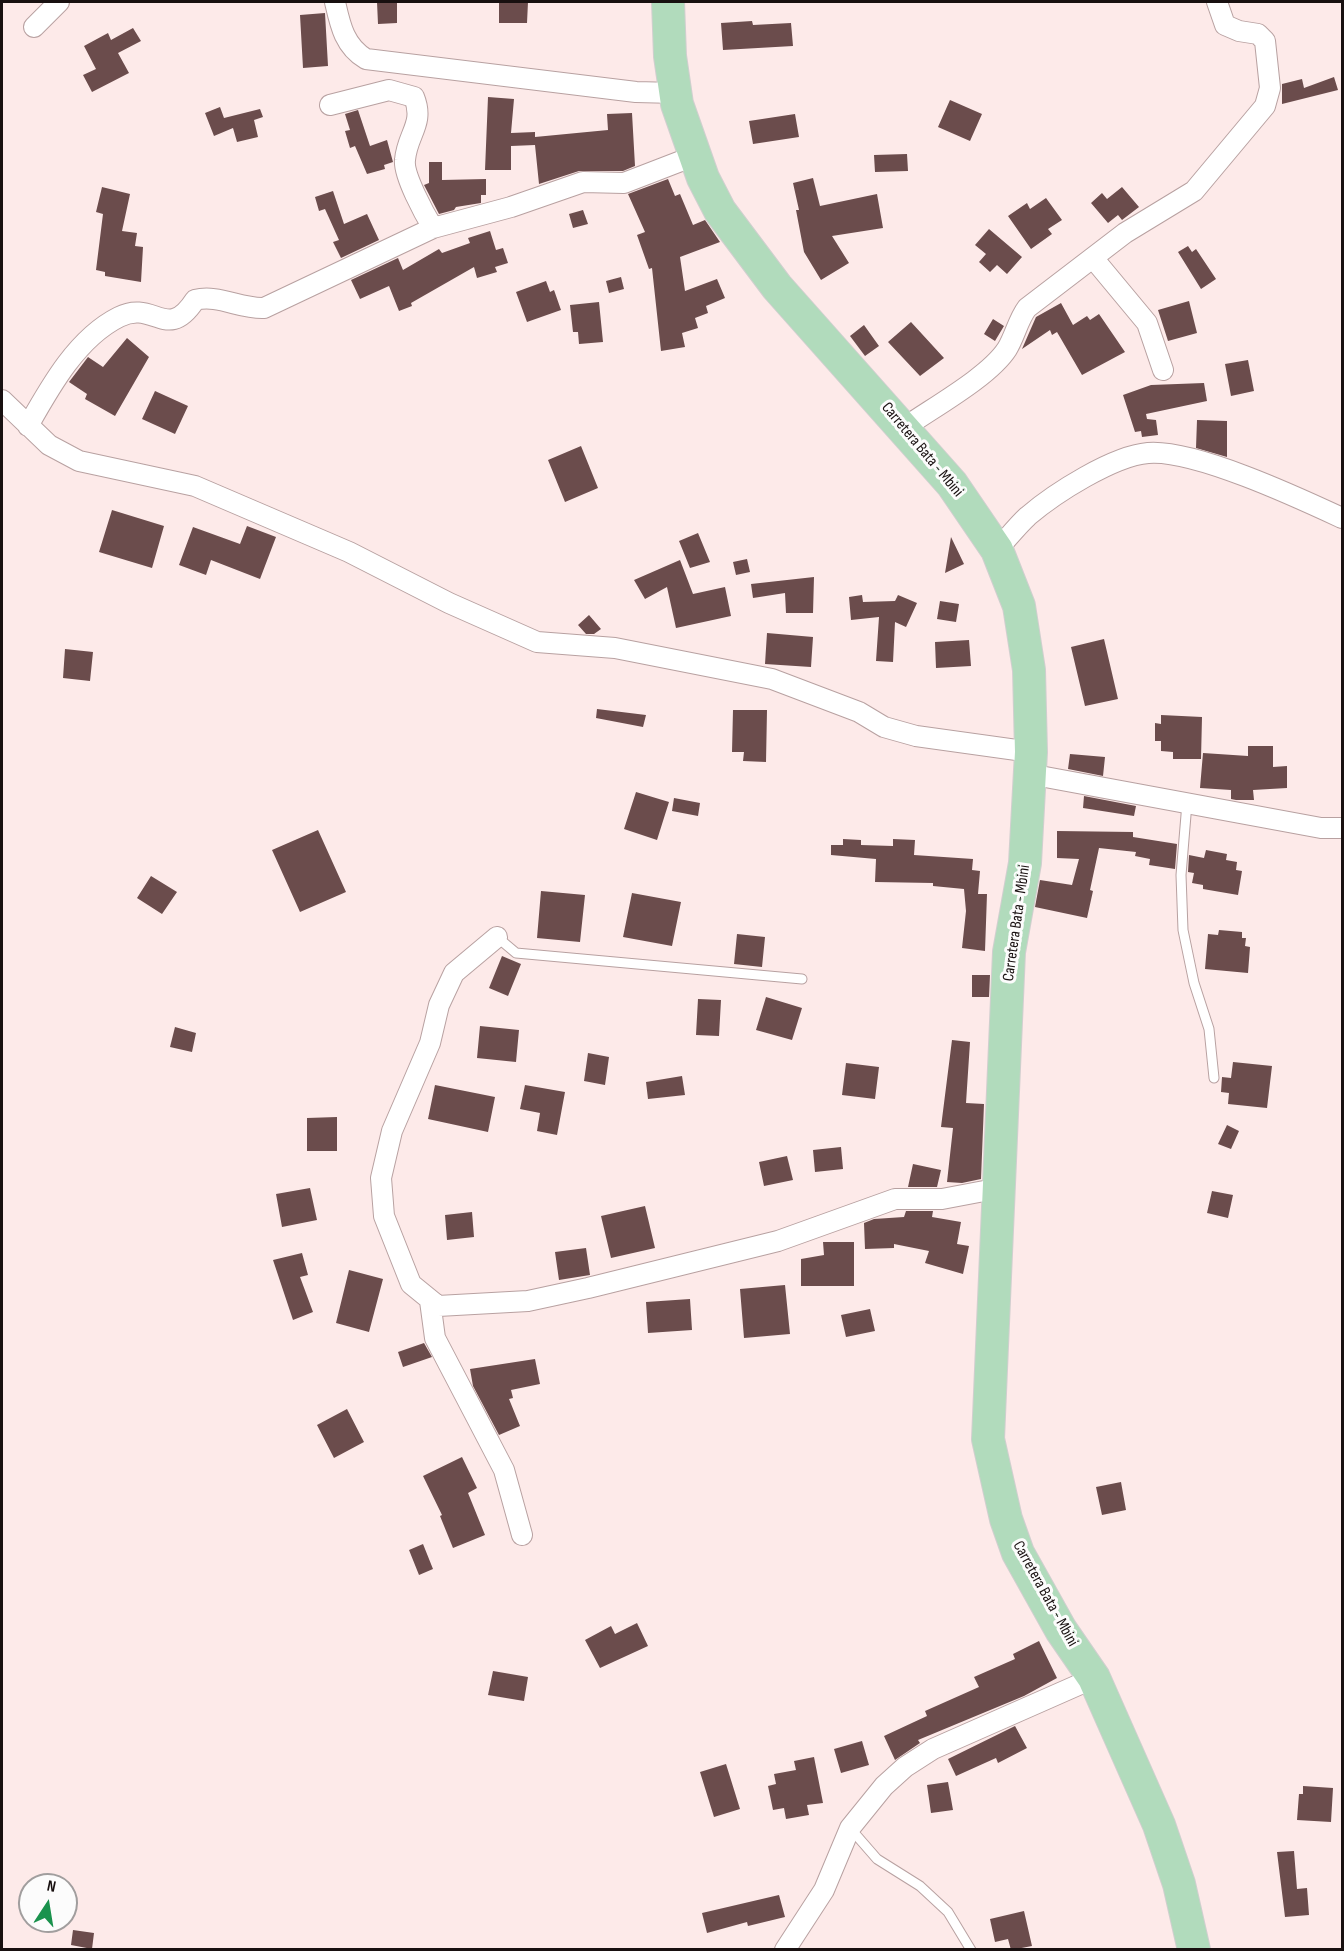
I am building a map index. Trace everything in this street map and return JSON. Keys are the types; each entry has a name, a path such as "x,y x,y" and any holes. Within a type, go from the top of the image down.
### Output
{"main road":[{"name":"Carretera Bata - Mbini","path":"668,2 670,56 675,93 694,156 720,211 777,287 952,483 997,550 1019,606 1025,635 1031,708 1030,763 1025,863 1010,952 988,1439 1006,1519 1018,1552 1061,1630 1094,1678 1159,1825 1179,1884 1194,1950"}],"street":[{"path":"33,27 59,2"},
{"path":"334,2 343,35 358,54 366,59 636,92 675,93"},
{"path":"904,428 994,365 1007,349 1020,317 1027,308 1125,233 1194,191 1265,106 1270,88 1265,41 1258,34 1231,29 1226,25 1217,2"},
{"path":"330,105 389,90 414,97 420,112 404,161 410,180 434,228"},
{"path":"28,426 54,381 89,340 116,318 131,311 171,321 185,315 195,300 208,297 237,306 264,308 434,228 511,207 583,182 624,183 694,156"},
{"path":"1093,258 1147,323 1162,370"},
{"path":"2,400 50,445 79,461 206,490 349,552 449,603 537,642 615,648 772,679 859,712 884,727 916,736 1187,803 1322,828 1342,828"},
{"path":"997,550 1028,516 1104,466 1149,453 1186,458 1262,482 1342,518"},
{"path":"497,937 454,974 438,1005 426,1053 392,1131 381,1178 384,1216 399,1255 411,1284 429,1301 446,1306 538,1299 778,1241 895,1199 942,1199 1000,1188"},
{"path":"429,1301 435,1338 504,1470 522,1535"},
{"path":"785,1950 824,1890 850,1828 884,1786 914,1761 933,1749 1094,1678"}],"lane":[{"path":"1187,803 1181,875 1183,930 1194,983 1209,1029 1214,1078"},
{"path":"497,937 516,953 802,978"},
{"path":"850,1828 877,1859 920,1886 948,1912 971,1950"}],"building":[{"path":"377,2 397,2 397,23 378,24"},
{"path":"499,2 528,2 527,23 499,23"},
{"path":"325,13 328,66 303,68 300,15"},
{"path":"752,21 753,25 791,23 793,46 723,50 721,23"},
{"path":"133,28 141,41 118,53 129,73 92,92 83,75 96,69 84,46 108,33 111,40"},
{"path":"1334,77 1338,90 1282,104 1282,84 1302,79 1304,88"},
{"path":"488,97 514,99 511,133 535,132 535,137 608,130 607,114 632,113 635,166 623,171 579,171 539,184 535,145 511,146 511,170 485,170"},
{"path":"950,100 982,114 970,141 938,127"},
{"path":"220,107 224,118 260,109 263,117 254,120 258,137 237,142 233,128 214,136 205,113"},
{"path":"358,110 370,146 387,140 393,162 384,165 385,169 367,174 355,146 350,148 345,131 350,130 345,114"},
{"path":"795,114 799,137 753,144 749,121"},
{"path":"907,154 908,171 875,172 874,155"},
{"path":"429,162 442,162 442,180 486,179 486,195 481,195 481,203 456,207 454,210 439,214 424,185 429,183"},
{"path":"813,178 820,206 877,194 883,228 832,236 849,263 821,280 804,252 793,183"},
{"path":"668,179 675,196 680,194 693,225 705,220 720,242 680,257 685,291 717,279 725,298 706,306 708,313 695,318 698,328 682,333 685,347 661,351 652,268 649,269 637,235 645,232 628,194"},
{"path":"102,187 130,194 122,231 137,233 135,246 143,247 141,282 105,276 105,272 96,270 103,214 96,212"},
{"path":"1122,187 1139,207 1122,220 1118,215 1108,223 1091,203 1102,193 1107,199"},
{"path":"333,191 344,224 367,214 379,240 341,258 333,242 339,240 325,209 319,211 315,197"},
{"path":"1046,198 1062,220 1048,229 1052,234 1031,249 1008,216 1027,203 1030,209"},
{"path":"583,210 588,224 573,228 569,214"},
{"path":"989,229 1022,257 1007,274 997,265 990,272 979,262 986,254 975,245"},
{"path":"490,231 496,250 503,248 508,263 495,267 497,272 477,278 474,267 411,303 412,306 399,311 389,286 360,299 351,280 398,258 403,270 439,249 442,253 470,243 468,238"},
{"path":"1188,246 1192,252 1196,249 1216,279 1201,289 1178,252"},
{"path":"621,277 624,289 609,293 606,281"},
{"path":"546,281 550,292 554,290 561,310 527,322 516,292"},
{"path":"1189,301 1197,333 1168,341 1158,310"},
{"path":"599,302 603,342 579,344 578,332 573,332 570,305"},
{"path":"1061,303 1073,325 1087,316 1090,320 1099,314 1125,352 1082,375 1057,332 1052,335 1050,330 1022,349 1036,317"},
{"path":"993,319 1004,326 995,341 984,334"},
{"path":"911,322 944,358 920,376 888,342"},
{"path":"864,325 879,346 865,356 850,336"},
{"path":"127,338 149,357 115,416 85,399 87,394 69,382 88,357 103,367"},
{"path":"1248,360 1254,391 1231,396 1225,364"},
{"path":"1204,383 1207,401 1146,414 1147,419 1156,420 1158,435 1142,437 1141,431 1135,432 1123,395 1151,385"},
{"path":"155,391 188,406 175,434 142,419"},
{"path":"1197,420 1227,421 1227,457 1196,448"},
{"path":"581,446 598,488 565,502 548,460"},
{"path":"112,510 164,526 152,568 99,552"},
{"path":"247,526 276,537 260,579 211,560 206,575 179,565 193,527 240,544"},
{"path":"698,533 710,562 690,568 679,541"},
{"path":"951,537 964,564 945,573"},
{"path":"747,559 750,572 736,575 733,562"},
{"path":"680,560 693,594 725,587 731,616 676,628 667,587 645,599 634,580"},
{"path":"814,577 813,613 786,613 785,593 753,598 751,584"},
{"path":"862,595 863,602 895,601 898,595 917,603 906,627 895,622 893,662 876,661 879,617 851,620 849,597"},
{"path":"940,601 959,604 956,622 937,619"},
{"path":"589,615 601,629 594,634 586,634 578,625"},
{"path":"767,633 813,637 811,667 765,664"},
{"path":"1104,639 1118,699 1085,706 1071,647"},
{"path":"969,640 971,666 936,668 935,642"},
{"path":"65,649 93,652 90,681 63,678"},
{"path":"597,709 646,715 643,727 596,718"},
{"path":"733,710 767,710 766,762 743,761 744,752 732,752"},
{"path":"1161,715 1202,717 1201,759 1173,759 1173,752 1161,751 1161,741 1155,741 1155,723 1161,724"},
{"path":"1248,746 1273,746 1273,767 1287,766 1287,788 1253,790 1254,800 1236,800 1231,799 1231,790 1200,788 1203,753 1248,756"},
{"path":"1070,754 1105,757 1103,776 1068,769"},
{"path":"636,792 669,802 657,840 624,829"},
{"path":"1084,796 1136,806 1134,816 1083,808"},
{"path":"674,798 700,803 698,816 672,811"},
{"path":"318,830 346,892 300,912 272,850"},
{"path":"1057,831 1133,832 1133,837 1177,844 1175,869 1149,865 1150,859 1135,856 1136,852 1099,848 1087,918 1035,907 1040,880 1072,885 1079,859 1057,858"},
{"path":"843,839 861,840 861,845 893,846 893,839 915,840 914,855 973,859 972,870 980,871 978,894 987,894 985,951 962,948 966,911 964,889 933,886 933,883 875,882 876,859 831,855 831,845 843,845"},
{"path":"1206,850 1227,854 1226,860 1237,862 1236,870 1242,871 1238,895 1203,889 1203,885 1192,883 1194,873 1188,872 1189,855 1204,858"},
{"path":"151,876 177,892 162,914 137,898"},
{"path":"541,891 585,895 580,942 537,938"},
{"path":"632,893 681,902 672,946 623,937"},
{"path":"1219,930 1242,932 1242,938 1246,938 1245,946 1250,947 1248,973 1205,969 1208,934 1218,935"},
{"path":"737,934 765,937 762,967 734,964"},
{"path":"502,956 521,964 508,996 489,988"},
{"path":"972,975 990,975 989,997 972,997"},
{"path":"766,997 802,1008 792,1040 756,1030"},
{"path":"698,999 721,1000 719,1036 696,1035"},
{"path":"480,1026 519,1030 516,1062 477,1058"},
{"path":"175,1027 196,1033 192,1052 170,1047"},
{"path":"952,1040 970,1042 966,1103 984,1104 981,1179 962,1183 947,1182 953,1128 941,1127"},
{"path":"588,1053 609,1057 605,1085 584,1081"},
{"path":"1233,1062 1272,1066 1267,1108 1228,1104 1229,1093 1221,1092 1222,1077 1231,1078"},
{"path":"846,1063 879,1067 875,1099 842,1095"},
{"path":"682,1076 685,1095 648,1099 646,1082"},
{"path":"435,1085 495,1097 488,1132 428,1119"},
{"path":"525,1085 565,1092 557,1135 537,1131 540,1113 520,1109"},
{"path":"337,1117 337,1151 307,1151 307,1118"},
{"path":"1227,1125 1239,1131 1231,1149 1218,1144"},
{"path":"841,1147 843,1169 815,1172 813,1150"},
{"path":"787,1156 793,1180 764,1186 759,1162"},
{"path":"913,1164 941,1170 937,1187 908,1187"},
{"path":"310,1188 317,1220 282,1227 276,1194"},
{"path":"1212,1191 1233,1195 1228,1218 1207,1213"},
{"path":"645,1206 655,1248 611,1258 601,1216"},
{"path":"906,1211 933,1211 932,1217 961,1222 957,1244 969,1246 963,1274 925,1263 929,1251 894,1244 894,1248 865,1249 864,1223 874,1219 904,1217"},
{"path":"472,1212 474,1237 447,1240 445,1215"},
{"path":"823,1242 854,1242 854,1286 801,1286 801,1259 824,1255"},
{"path":"586,1248 590,1275 559,1280 555,1252"},
{"path":"302,1253 308,1275 300,1277 313,1312 293,1320 273,1260"},
{"path":"349,1270 383,1279 369,1332 336,1323"},
{"path":"785,1285 790,1334 744,1338 740,1289"},
{"path":"690,1299 692,1330 648,1333 646,1302"},
{"path":"870,1309 875,1331 846,1337 841,1315"},
{"path":"424,1343 432,1357 403,1367 398,1352"},
{"path":"535,1359 540,1384 511,1390 513,1398 509,1399 520,1426 499,1435 473,1386 470,1369"},
{"path":"347,1409 364,1442 334,1458 317,1425"},
{"path":"462,1457 477,1488 468,1493 485,1535 453,1548 440,1516 442,1515 423,1476"},
{"path":"1121,1482 1126,1510 1102,1515 1096,1487"},
{"path":"423,1544 433,1569 419,1575 409,1550"},
{"path":"637,1623 648,1646 600,1668 585,1640 611,1626 615,1634"},
{"path":"1039,1641 1057,1678 1024,1696 918,1740 920,1743 895,1760 884,1736 927,1716 925,1711 979,1687 974,1677 1015,1659 1013,1654"},
{"path":"493,1671 528,1677 524,1701 488,1695"},
{"path":"1015,1726 1027,1748 998,1763 996,1758 956,1776 948,1759"},
{"path":"862,1741 869,1765 841,1773 834,1749"},
{"path":"814,1757 823,1803 807,1805 809,1815 786,1819 784,1808 773,1810 768,1786 776,1784 774,1774 796,1770 794,1761"},
{"path":"726,1764 740,1809 714,1817 700,1772"},
{"path":"948,1782 953,1810 931,1813 927,1785"},
{"path":"1303,1786 1333,1788 1331,1822 1297,1820 1299,1794 1303,1794"},
{"path":"1294,1851 1297,1889 1307,1888 1309,1915 1285,1917 1277,1852"},
{"path":"779,1895 785,1917 748,1926 747,1922 707,1933 702,1913"},
{"path":"1024,1911 1032,1946 1011,1950 1008,1939 995,1942 990,1919"},
{"path":"78,1931 94,1933 92,1949 71,1945 73,1933 78,1933"}]}
